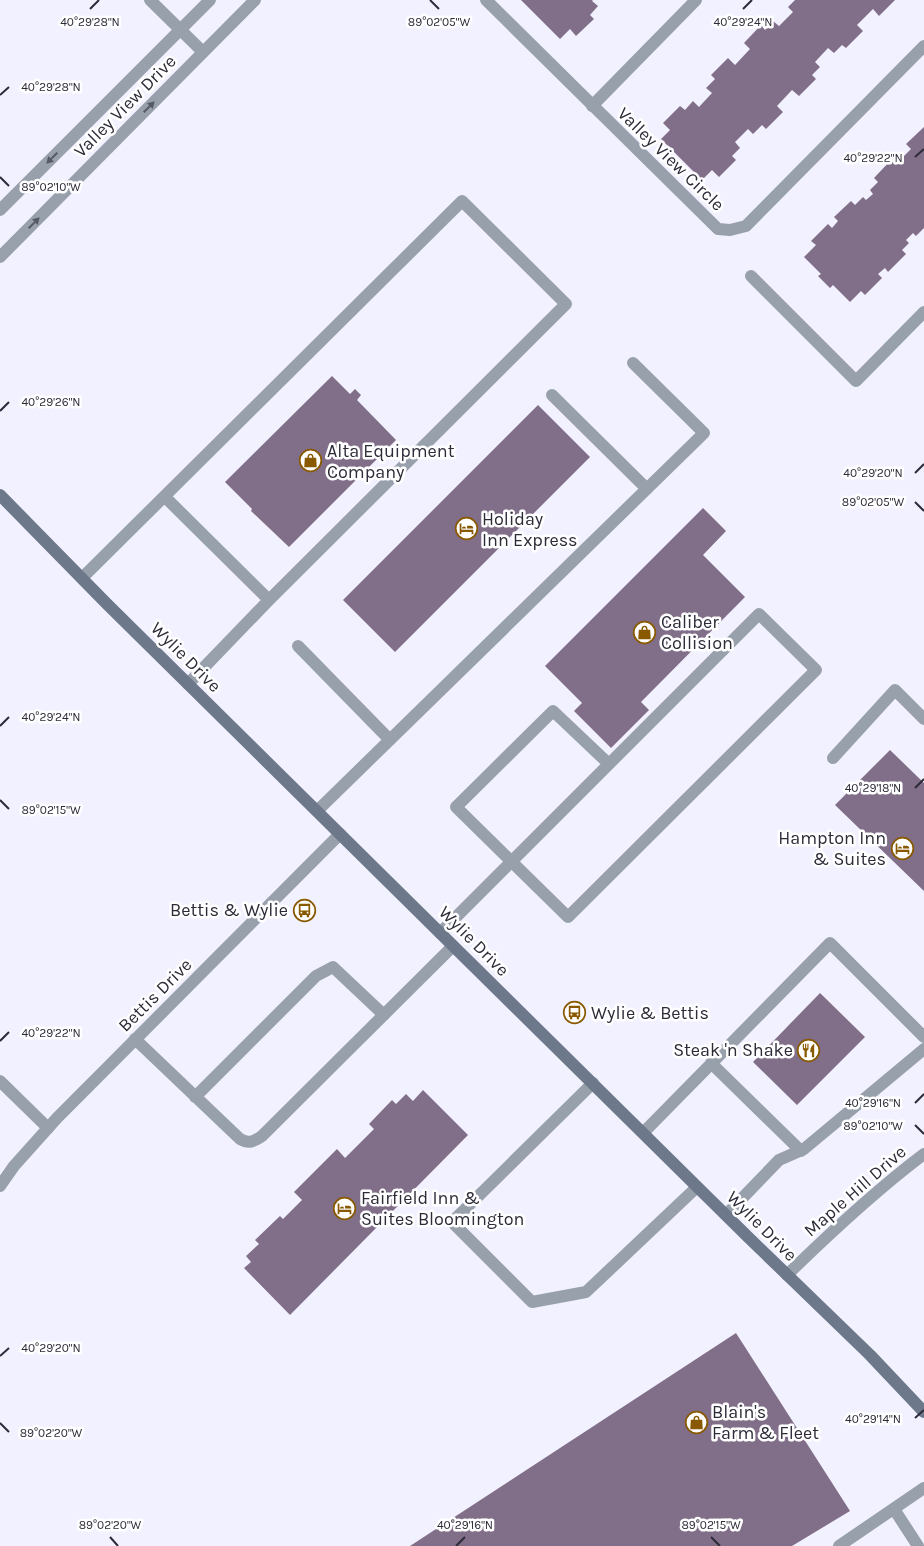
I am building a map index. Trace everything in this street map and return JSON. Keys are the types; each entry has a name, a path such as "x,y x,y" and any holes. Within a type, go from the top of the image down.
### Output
{"main road":[{"name":"Wylie Drive","path":"0,495 453,946 870,1355 924,1412"}],"street":[{"path":"150,0 203,52"},
{"name":"Valley View Drive","path":"0,210 210,0"},
{"name":"Valley View Drive","path":"0,257 255,0"},
{"name":"Valley View Circle","path":"486,0 718,229 730,230 746,226 924,46"},
{"path":"592,106 696,0"},
{"path":"82,578 462,201 566,304 269,600 188,684"},
{"path":"752,276 856,381 924,312"},
{"path":"317,811 704,433 634,363"},
{"path":"552,395 647,489"},
{"path":"165,497 269,600"},
{"path":"440,933 512,862 759,614 816,670 568,917 512,862 456,807 553,711 609,764"},
{"path":"298,646 390,740"},
{"path":"833,758 895,690 924,719"},
{"name":"Bettis Drive","path":"0,1186 14,1166 48,1128 340,834"},
{"path":"643,1133 830,943 924,1036"},
{"path":"135,1039 240,1139 254,1142 453,946"},
{"path":"196,1097 316,976 334,967 384,1015"},
{"path":"726,1215 779,1160 801,1151 924,1049"},
{"path":"711,1063 801,1151"},
{"path":"0,1081 48,1128"},
{"path":"593,1083 452,1222 532,1302 586,1292 697,1186"},
{"name":"Maple Hill Drive","path":"787,1275 829,1233 889,1180 924,1154"},
{"path":"840,1546 924,1488"},
{"path":"894,1508 918,1546"}],"building":[{"path":"521,0 593,0 598,6 590,15 594,19 576,36 570,29 560,39"},
{"path":"795,0 895,0 879,16 873,9 857,25 863,31 846,48 842,45 834,53 828,48 815,62 820,67 812,75 816,79 799,96 792,90 777,106 783,112 766,129 762,125 753,134 748,129 735,142 740,148 732,156 736,160 719,177 712,170 702,180 661,139 670,130 663,123 680,106 685,110 693,101 699,107 712,93 706,88 715,79 711,75 728,58 735,65 750,49 744,43 761,25 765,30 773,21 779,26 793,12 788,7"},
{"path":"924,127 924,228 916,236 913,233 906,240 909,243 902,250 906,254 888,272 885,268 878,274 882,278 865,295 861,291 850,302 833,285 830,288 818,276 821,274 804,257 816,245 811,241 828,224 832,228 838,221 834,217 851,201 855,205 863,197 866,200 873,194 870,190 878,182 874,178 891,160 895,165 911,149 906,144"},
{"name":"Alta Equipment Company","path":"332,376 350,394 355,389 361,395 357,400 396,440 289,547 251,511 252,509 225,482"},
{"name":"Holiday Inn Express","path":"538,405 590,457 395,652 343,600"},
{"name":"Caliber Collision","path":"703,508 726,531 703,555 745,597 641,702 649,710 611,748 574,711 582,703 545,666"},
{"name":"Hampton Inn & Suites","path":"890,750 924,783 924,891 835,805"},
{"name":"Steak 'n Shake","path":"820,993 865,1037 797,1105 753,1062"},
{"name":"Fairfield Inn & Suites Bloomington","path":"423,1090 468,1135 290,1315 244,1268 251,1262 246,1256 259,1244 255,1240 280,1216 283,1219 302,1200 294,1192 337,1149 345,1158 374,1129 369,1124 392,1100 396,1104 406,1094 413,1101"},
{"name":"Blain's Farm & Fleet","path":"736,1333 850,1511 792,1546 410,1546"}],"place":[{"name":"Alta Equipment Company","path":"311,461"},
{"name":"Holiday Inn Express","path":"466,529"},
{"name":"Caliber Collision","path":"645,632"},
{"name":"Hampton Inn & Suites","path":"902,848"},
{"name":"Bettis & Wylie","path":"304,910"},
{"name":"Wylie & Bettis","path":"575,1013"},
{"name":"Steak 'n Shake","path":"809,1050"},
{"name":"Fairfield Inn & Suites Bloomington","path":"345,1208"},
{"name":"Blain's Farm & Fleet","path":"696,1422"}]}
